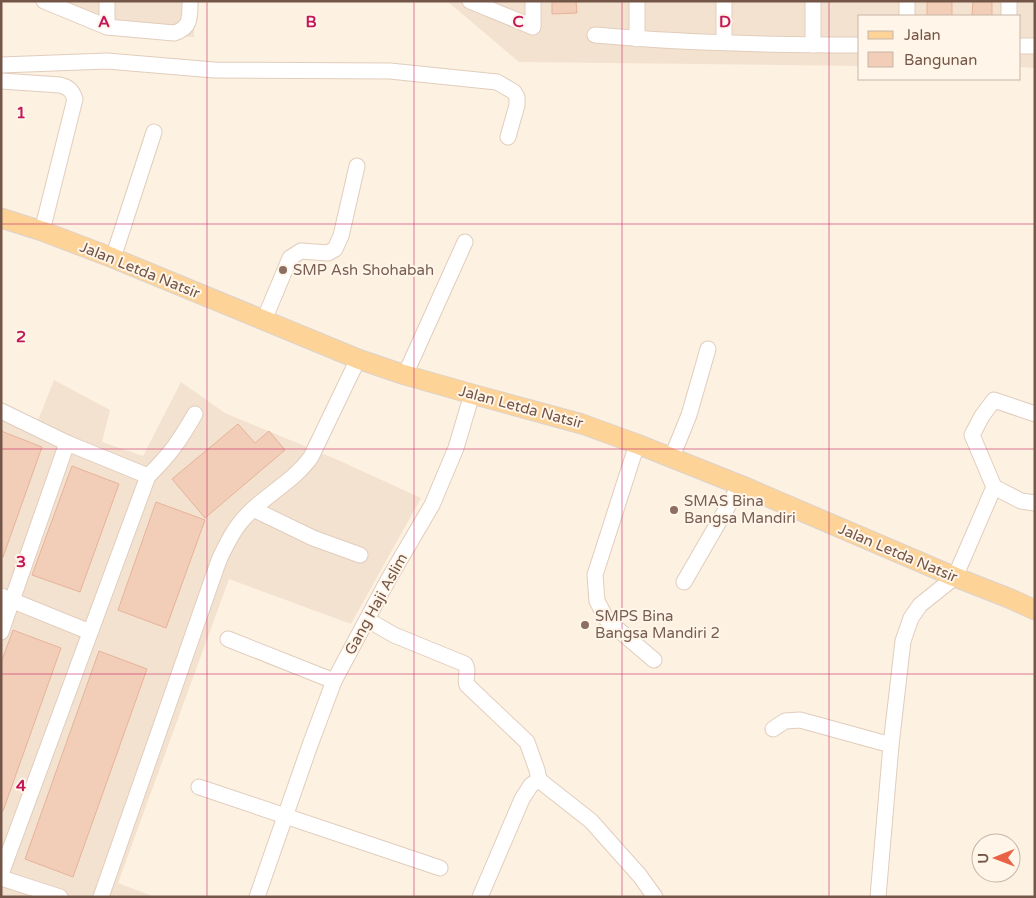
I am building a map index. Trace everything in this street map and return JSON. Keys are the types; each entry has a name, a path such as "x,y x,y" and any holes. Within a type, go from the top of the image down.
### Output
{"main road":[{"name":"Jalan Letda Natsir","path":"1,218 42,231 113,258 358,359 405,375 582,424 672,457 1035,610"}],"street":[{"path":"44,1 107,27 174,33 186,28 190,17 190,1"},
{"path":"107,1 107,27"},
{"path":"470,1 533,27 533,1"},
{"path":"637,1 637,39"},
{"path":"724,1 724,42"},
{"path":"812,1 813,45"},
{"path":"907,1 907,15"},
{"path":"1008,15 1009,1"},
{"path":"595,35 637,39 858,45"},
{"path":"1021,46 1035,46"},
{"path":"1,65 107,61 214,70 390,71 497,82 514,92 517,97 517,105 508,137"},
{"path":"1,81 60,85 68,87 73,92 75,98 42,231"},
{"path":"113,258 154,132"},
{"path":"264,320 290,258 301,251 328,253 335,249 341,236 357,166"},
{"path":"405,375 465,242"},
{"path":"672,457 689,415 708,349"},
{"path":"101,897 219,560 240,522 302,469 311,457 358,359"},
{"name":"Gang Haji Aslim","path":"256,897 334,681 388,580 432,505 456,448 472,394"},
{"path":"1035,414 994,400 972,434 994,487 1021,501 1035,503"},
{"path":"1,411 67,443 148,476"},
{"path":"1,874 148,476 180,441 196,414"},
{"path":"1,632 7,599 67,443"},
{"path":"637,444 595,574 596,592 597,601 607,620 654,660"},
{"path":"684,582 740,485"},
{"path":"878,897 891,745 903,641 911,618 920,605 955,577 994,487"},
{"path":"254,509 313,538 360,556"},
{"path":"7,599 90,632"},
{"path":"368,620 394,635 465,664 468,669 467,685 527,742 539,780 591,821 640,876 655,897"},
{"path":"228,639 334,681"},
{"path":"773,729 785,722 800,720 891,745"},
{"path":"480,897 522,799 531,784 539,780"},
{"path":"199,787 440,868"},
{"path":"1,878 60,897"}],"shaded area":[{"path":"31,1 195,1 194,37 105,33"},
{"path":"447,1 1035,1 1035,68 1021,67 1021,15 858,15 858,66 519,62"},
{"path":"54,380 110,410 102,442 143,456 181,382 225,413 338,460 421,498 351,624 229,579 118,883 155,897 1,897 1,419 35,428"}],"building":[{"path":"552,1 576,1 577,13 552,14"},
{"path":"927,1 952,1 952,15 927,15"},
{"path":"973,1 992,1 992,15 972,15"},
{"path":"238,424 255,443 269,431 285,450 205,518 172,479"},
{"path":"1,431 42,447 3,557 1,557"},
{"path":"72,466 119,484 80,592 32,575"},
{"path":"156,502 205,520 166,628 118,610"},
{"path":"13,630 61,648 3,811 1,811 1,663"},
{"path":"99,651 147,669 73,877 25,859"}],"place":[{"name":"SMP Ash Shohabah","path":"283,270"},
{"name":"SMAS Bina Bangsa Mandiri","path":"674,510"},
{"name":"SMPS Bina Bangsa Mandiri 2","path":"585,625"}]}
